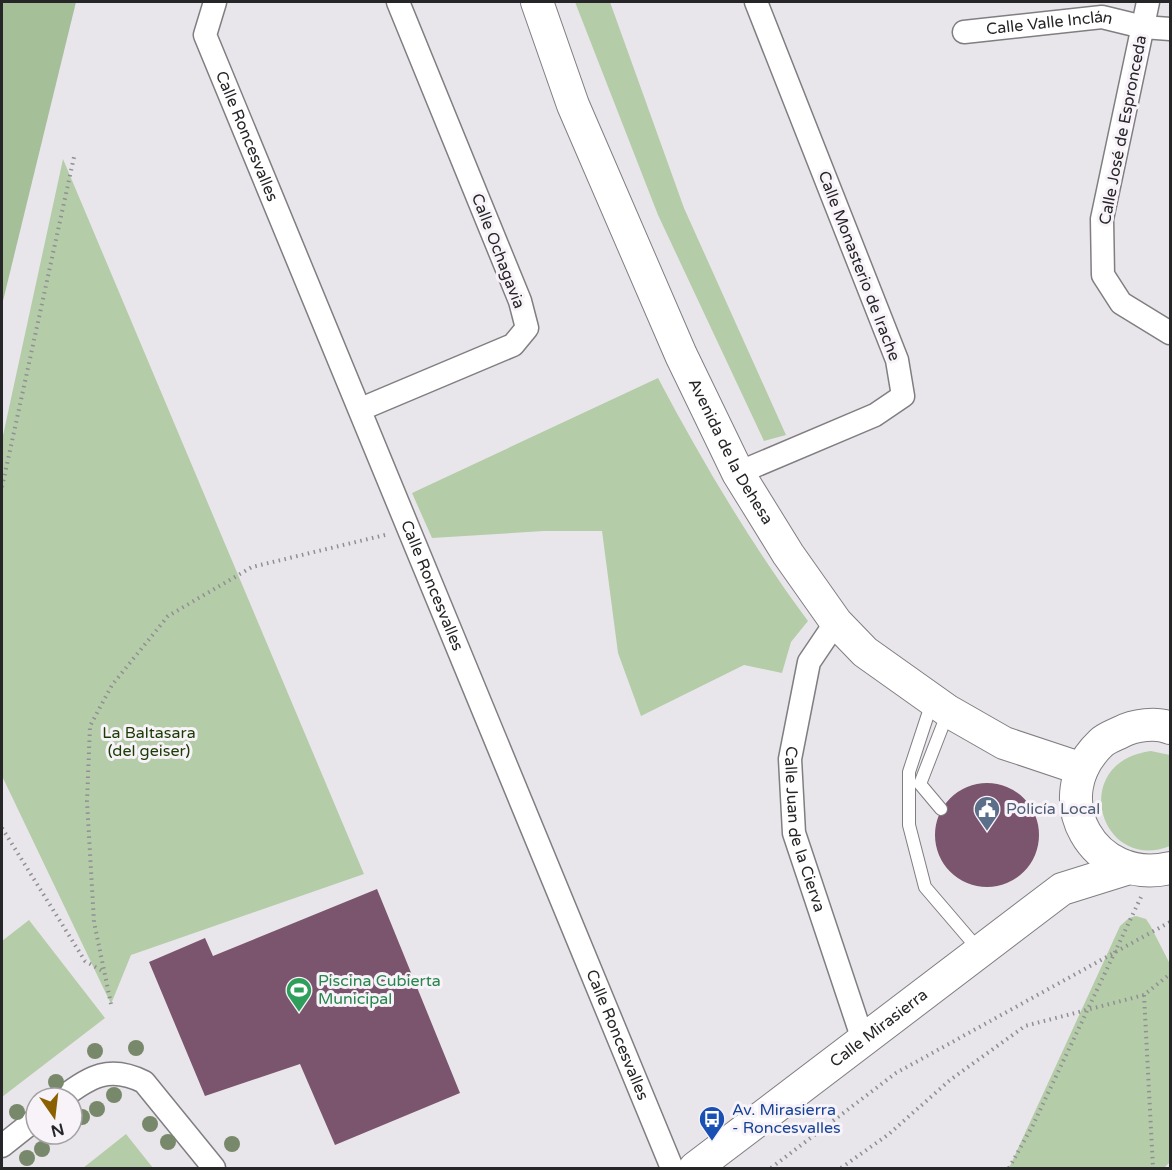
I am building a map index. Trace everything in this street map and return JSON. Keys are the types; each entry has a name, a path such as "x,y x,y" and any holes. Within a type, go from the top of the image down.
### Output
{"street":[{"name":"Calle Roncesvalles","path":"215,2 205,35 672,1168"},
{"name":"Calle Ochagavia","path":"361,409 513,345 527,328 520,301 398,2"},
{"name":"Avenida de la Dehesa","path":"537,2 573,105 681,355 738,473 788,554 836,622 865,652 940,706 1004,743 1082,769"},
{"name":"Calle Monasterio de Irache","path":"738,473 875,415 903,396 897,360 756,2"},
{"name":"Calle José de Espronceda","path":"1148,2 1102,219 1103,275 1120,303 1170,333"},
{"name":"Calle Valle Inclán","path":"964,32 1102,17 1143,27 1170,29"},
{"name":"Calle Juan de la Cierva","path":"836,622 809,662 790,759 794,833 863,1040"},
{"path":"1150,870 1104,857 1087,839 1078,817 1076,793 1082,769 1102,742 1132,727 1165,726 1170,728"},
{"name":"Calle Mirasierra","path":"1062,889 1087,839"},
{"name":"Calle Mirasierra","path":"695,1168 1062,889 1150,870"},
{"path":"78,1086 84,1081 105,1074 128,1074 144,1082 214,1168"},
{"path":"2,1146 24,1129"}],"lane":[{"path":"940,706 920,784 941,808"},
{"path":"940,706 909,772 909,825 925,886 979,950"}],"path":[{"path":"2,487 74,157"},
{"path":"111,1004 94,922 87,801 90,726 112,685 168,616 252,567 408,529"},
{"path":"2,828 86,961 105,972"},
{"path":"1009,1168 1032,1127 1115,953 1150,870"},
{"path":"771,1168 896,1073 1170,922"},
{"path":"841,1168 889,1134 950,1080 1025,1026 1144,995 1170,974"},
{"path":"1144,995 1153,1168"}],"green space":[{"path":"2,2 76,2 2,305"},
{"path":"575,2 610,2 684,208 786,435 764,441 658,215"},
{"name":"La Baltasara (del geiser)","path":"63,159 364,874 131,955 111,1004 2,776 2,440"},
{"path":"658,378 728,502 808,621 791,642 782,673 744,665 641,716 618,653 602,531 544,531 432,538 412,493"},
{"path":"1151,751 1170,755 1170,846 1146,850 1126,845 1111,831 1103,813 1102,793 1109,774 1125,759"},
{"path":"1136,916 1146,919 1170,964 1170,1162 1164,1168 1009,1168 1120,926 1129,918"},
{"path":"29,920 105,1018 2,1097 2,941"},
{"path":"126,1134 153,1168 83,1168"}],"building":[{"name":"Policía Local","path":"987,783 1007,787 1024,798 1035,815 1039,835 1035,855 1024,872 1007,883 987,887 967,883 950,872 939,855 935,835 939,815 950,798 967,787"},
{"name":"Piscina Cubierta Municipal","path":"377,889 460,1093 335,1145 300,1064 205,1096 149,962 205,938 213,956"}],"place":[{"name":"Policía Local","path":"987,832"},
{"name":"Piscina Cubierta Municipal","path":"299,1013"},
{"name":"Av. Mirasierra - Roncesvalles","path":"712,1142"}]}
